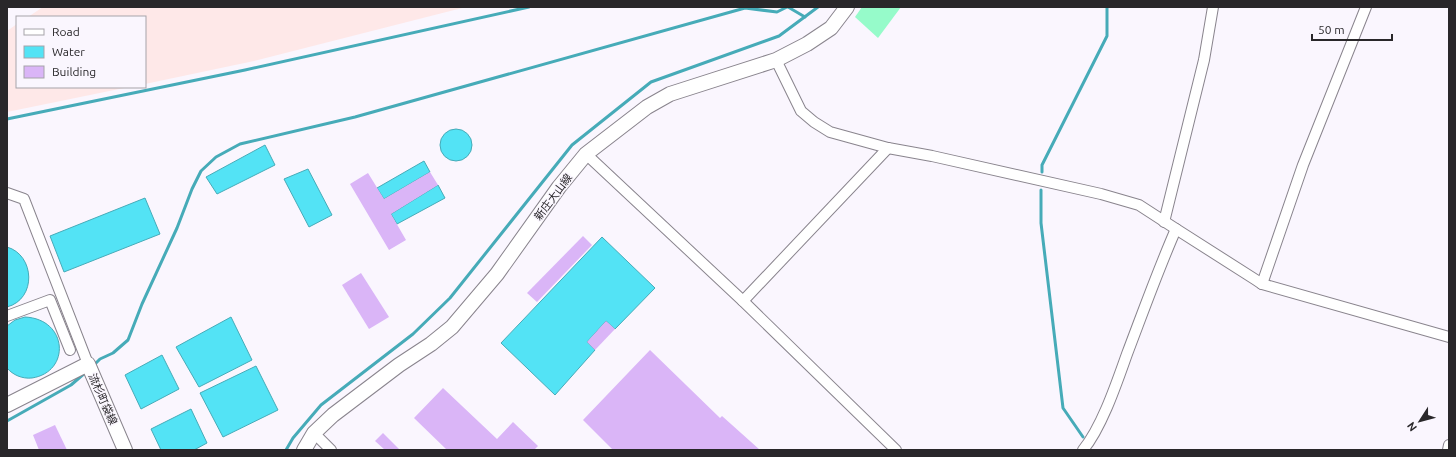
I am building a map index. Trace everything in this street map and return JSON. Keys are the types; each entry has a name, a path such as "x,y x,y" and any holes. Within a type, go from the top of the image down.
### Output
{"main road":[{"name":"新庄大山線","path":"304,450 314,433 334,415 399,364 431,344 452,327 497,274 559,187 586,154 647,107 670,94 776,60 807,44 831,28 847,7"},
{"name":"流杉町袋線","path":"7,405 88,364 125,450"}],"street":[{"path":"1164,222 1204,60 1214,7"},
{"path":"1262,284 1303,165 1366,7"},
{"path":"776,60 801,111 814,122 830,132 888,148 932,156 1101,194 1139,205 1262,284 1449,337"},
{"path":"743,301 888,148"},
{"path":"586,154 743,301 896,450"},
{"path":"7,193 24,199 88,364"},
{"path":"1083,450 1093,446 1158,271 1176,229"},
{"path":"7,316 50,300 70,350"},
{"path":"314,433 331,450"},
{"path":"1448,450 1449,445"}],"shaded area":[{"path":"43,7 466,7 254,61 146,84 146,16 30,16"},
{"path":"16,25 16,88 124,88 7,112 7,31"}],"green space":[{"path":"862,7 901,7 878,38 855,17"}],"water":[{"path":"453,129 459,129 469,136 472,145 471,151 465,158 459,161 453,161 443,154 440,148 440,142 447,132"},
{"path":"265,145 275,165 217,194 206,177"},
{"path":"424,161 430,172 384,199 377,188"},
{"path":"308,169 332,215 309,227 284,179"},
{"path":"438,185 445,198 397,224 391,214"},
{"path":"145,198 160,234 64,272 50,236"},
{"path":"602,237 655,288 615,329 606,321 587,342 595,350 555,395 501,343"},
{"path":"7,247 16,252 23,259 27,267 29,277 28,287 24,295 17,302 7,307"},
{"path":"25,317 39,320 50,327 56,336 59,346 58,357 53,366 45,374 32,378 18,376 7,368 7,326 15,320"},
{"path":"231,317 252,360 199,387 176,347"},
{"path":"162,355 179,389 141,409 125,375"},
{"path":"256,366 278,410 223,437 200,393"},
{"path":"191,409 207,443 194,450 161,450 151,429"}],"building":[{"path":"430,172 438,185 391,214 406,240 389,250 350,184 368,173 384,199"},
{"path":"583,236 592,245 537,302 527,293"},
{"path":"361,273 389,317 369,329 342,285"},
{"path":"606,321 615,329 595,350 587,342"},
{"path":"650,350 720,418 722,416 760,450 613,450 583,420"},
{"path":"443,388 497,439 513,422 538,446 534,450 447,450 414,418"},
{"path":"55,425 67,450 39,450 33,435"},
{"path":"383,433 400,450 385,450 375,441"}],"waterway":[{"path":"7,119 245,70 529,7"},
{"path":"93,366 100,359 113,353 128,340 142,304 201,171 216,157 240,144 355,117 745,8 777,12 787,7"},
{"path":"788,7 805,17"},
{"path":"286,450 293,438 321,405 413,334 450,298 572,145 651,82 779,36 818,7"},
{"path":"1042,172 1042,165 1107,36 1107,7"},
{"path":"1041,190 1041,223 1063,408 1083,437"},
{"path":"7,421 71,385 86,372"}]}
